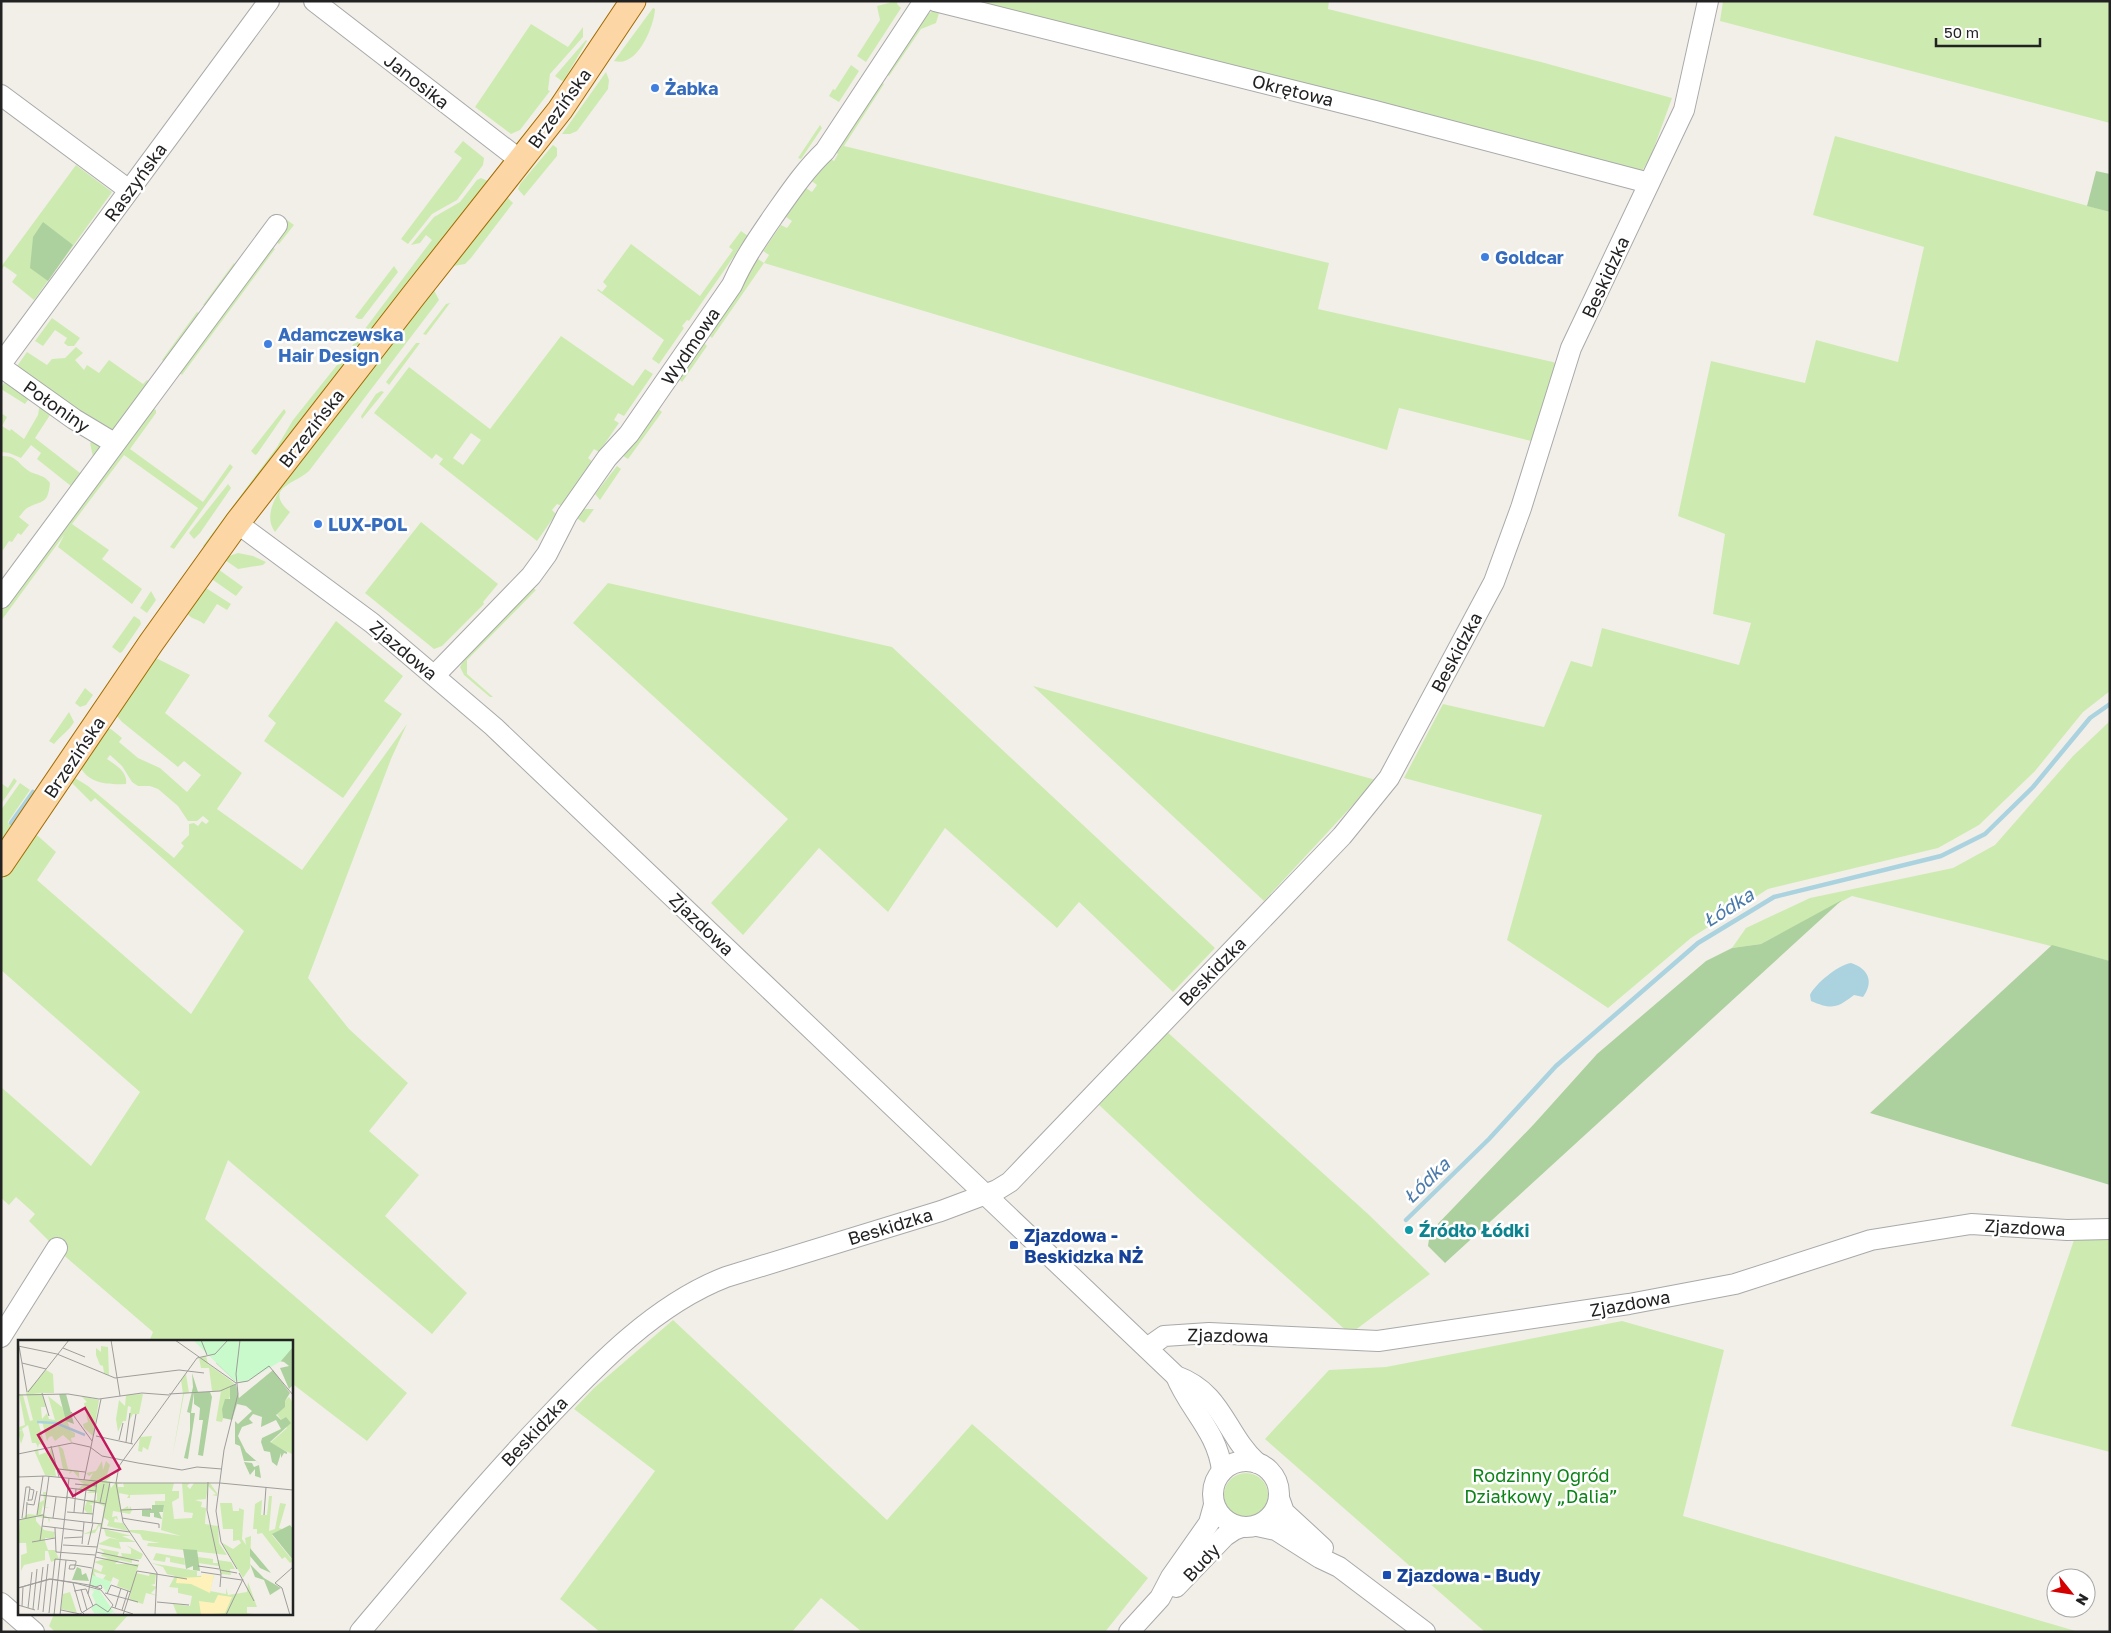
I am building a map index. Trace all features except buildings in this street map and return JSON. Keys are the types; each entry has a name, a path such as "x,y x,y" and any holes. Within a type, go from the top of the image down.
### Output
{"main road":[{"name":"Brzezińska","path":"2,862 151,643 237,523 560,110 633,1"}],"street":[{"name":"Raszyńska","path":"1,366 269,1"},
{"name":"Janosika","path":"314,1 520,160"},
{"name":"Wydmowa","path":"435,675 505,604 548,554 567,515 606,458 629,434 643,414 729,289 743,261 758,238 806,169 825,151 924,1"},
{"name":"Okrętowa","path":"935,1 1375,111 1650,183"},
{"name":"Beskidzka","path":"360,1632 474,1496 576,1388 620,1347 675,1302 698,1289 726,1277 941,1211 1004,1186 1031,1161 1342,836 1389,778 1494,582 1521,508 1571,348 1684,110 1708,1"},
{"path":"1,95 129,190"},
{"path":"1,598 277,225"},
{"name":"Połoniny","path":"1,366 80,423 114,443"},
{"name":"Zjazdowa","path":"237,523 372,623 435,675 494,728 1147,1348 1176,1376 1182,1391 1192,1403 1209,1431 1221,1461 1222,1471"},
{"name":"Zjazdowa","path":"1147,1348 1164,1336 1202,1333 1378,1341 1628,1304 1734,1284 1871,1240 1971,1224 2067,1230 2110,1229"},
{"path":"1,1336 57,1248"},
{"name":"Zjazdowa","path":"1176,1376 1193,1382 1207,1395 1229,1424 1242,1447 1257,1463"},
{"path":"1339,1566 1320,1558 1276,1530 1228,1523 1222,1518 1214,1505 1214,1484 1222,1471 1235,1463 1250,1461 1269,1471 1277,1484 1284,1512 1326,1550 1339,1566 1425,1632"},
{"path":"1249,1527 1263,1523 1274,1512 1279,1498"},
{"name":"Budy","path":"1160,1598 1171,1577 1209,1523 1214,1505"},
{"name":"Budy","path":"1129,1632 1160,1598 1180,1584 1225,1536 1234,1530 1249,1527"},
{"path":"1,1603 34,1632"}],"green space":[{"path":"890,1 898,1 897,4 901,8 866,62 857,56 880,20 877,6 889,3"},
{"path":"956,1 1329,1 1328,9 1541,62 1672,98 1651,156 1642,171 1634,172"},
{"path":"1723,1 2110,1 2110,123 1720,21"},
{"path":"941,6 936,23 921,29 889,76 886,73 928,14"},
{"path":"653,8 655,9 654,17 643,44 630,58 622,62 614,61"},
{"path":"531,24 568,47 583,27 583,37 550,74 548,90 550,91 520,130 511,134 475,107"},
{"path":"586,40 564,80 562,81 555,76"},
{"path":"851,65 859,71 839,102 829,96"},
{"path":"606,72 609,80 608,89 577,131 570,134 562,134"},
{"path":"880,81 884,84 844,146 1329,263 1318,309 1553,362 1559,365 1535,442 1399,408 1387,450 764,263 769,255 763,251 781,225 787,228 792,221 786,217 806,188 812,192 817,185 809,179 829,158 834,161 838,154 834,151"},
{"path":"820,125 822,128 801,159 798,158"},
{"path":"1835,136 2110,212 2110,691 2083,712 2035,771 1979,825 1938,848 1768,889 1691,938 1608,1008 1507,940 1542,815 1404,778 1443,704 1544,727 1571,661 1592,667 1602,628 1739,665 1751,623 1713,614 1725,534 1678,516 1711,361 1805,383 1816,340 1898,362 1924,247 1813,215"},
{"path":"463,141 484,158 483,165 457,200 432,214 408,244 401,239 462,158 454,152"},
{"path":"553,145 557,148 557,156 524,196 518,189 520,184"},
{"path":"76,165 112,192 34,300 12,282 17,275 4,266 1,271 1,267"},
{"path":"2096,171 2110,174 2110,212 2087,206"},
{"path":"481,178 488,181 360,345 352,346 432,240 426,235 420,243 411,245 434,217 460,202 477,180"},
{"path":"508,198 513,203 471,258 465,264 453,266"},
{"path":"283,217 294,225 279,244 271,239"},
{"path":"43,222 73,245 48,281 30,268 33,237"},
{"path":"741,231 748,236 689,321 687,320 682,326 684,328 659,364 652,359 664,340 597,290 602,292 607,286 603,282 631,244 700,296 733,250 729,247"},
{"path":"267,244 275,249 182,375 176,370"},
{"path":"755,257 764,263 712,338 708,335"},
{"path":"234,263 237,266 207,307 203,305"},
{"path":"394,266 398,272 362,319 355,317"},
{"path":"434,290 439,300 309,471 284,487 279,497 282,504 290,512 275,532 270,515 273,503 282,486"},
{"path":"450,303 426,335 423,334 446,304"},
{"path":"197,312 201,315 169,365 162,360"},
{"path":"52,318 80,338 74,346 68,346 64,343 67,338 55,330 43,346 35,341"},
{"path":"561,336 633,386 645,369 653,374 624,416 618,413 614,420 619,423 599,452 594,449 588,458 593,462 562,506 557,504 552,510 556,514 537,541 439,464 443,459 436,454 432,459 374,413 409,367 490,429","holes":["471,433 481,440 463,465 453,458"]},
{"path":"703,342 707,346 682,382 678,378"},
{"path":"416,343 420,343 389,385 386,382"},
{"path":"76,347 83,353 75,360 84,370 87,365 99,373 109,360 143,384 147,380 154,385 110,435 15,369 27,352 47,365 52,359 65,358"},
{"path":"341,360 344,365 206,548 203,546 277,447 293,420"},
{"path":"6,378 31,396 25,404 1,389"},
{"path":"381,391 384,392 362,419 361,416 376,394"},
{"path":"40,403 52,412 35,438 80,473 93,457 90,443 94,441 104,446 26,557 21,553 71,486 37,459 41,453 31,445 21,458 1,452 1,413 7,417 2,426 10,431 11,429 24,439 38,415"},
{"path":"152,408 156,410 156,413 130,449 203,502 230,464 233,467 174,549 170,547 198,508 124,455 72,524 109,550 102,559 142,589 132,604 58,547 64,535 1,621 1,605"},
{"path":"657,408 662,412 628,459 620,454"},
{"path":"284,409 286,412 255,455 251,451"},
{"path":"1,456 12,457 28,471 45,478 50,483 46,498 27,508 19,517 29,525 21,535 18,533 12,542 9,541 3,550 1,549"},
{"path":"617,466 621,469 600,500 595,494"},
{"path":"228,484 231,488 194,539 189,533"},
{"path":"581,509 594,509 584,523 575,517"},
{"path":"421,522 498,584 483,602 484,604 442,646 434,649 365,593"},
{"path":"238,553 253,556 266,562 263,565 238,569 225,560 229,556"},
{"path":"218,569 243,587 236,596 211,577"},
{"path":"608,583 892,647 1215,948 1173,992 1079,902 1057,928 945,828 888,912 819,848 743,935 711,903 788,819 573,623"},
{"path":"531,587 536,590 467,660 467,674 493,697 490,697 464,675 460,667 464,660 461,656"},
{"path":"206,588 231,604 227,610 217,604 204,624 191,617 186,610"},
{"path":"151,591 156,600 147,613 140,608"},
{"path":"134,616 140,620 141,624 120,653 112,647"},
{"path":"336,621 403,676 384,701 402,714 343,798 264,741 276,723 268,716"},
{"path":"156,658 190,675 165,713 242,773 217,809 302,870 407,724 391,759 308,978 349,1029 408,1083 369,1131 419,1175 385,1216 467,1293 432,1334 228,1160 205,1219 407,1393 367,1441 294,1385 292,1388 292,1340 150,1340 153,1332 60,1252 29,1221 35,1214 16,1197 9,1205 1,1198 1,1087 91,1166 140,1092 1,970 1,882 32,834 38,836 56,852 37,880 191,1014 244,931 95,798 91,802 72,783 72,779 75,778 88,786 174,858 184,846 181,843 189,835 189,824 194,823 198,826 202,821 206,824 209,821 203,816 197,821 188,821 178,806 158,789 150,786 138,786 132,782 122,766 110,755 107,759 123,772 126,784 107,784 95,780 89,777 81,768 107,729 111,729 122,738 119,742 138,758 160,768 187,792 201,775 184,761 178,767 122,722 116,715"},
{"path":"1033,686 1376,780 1264,901"},
{"path":"85,688 93,695 86,705 80,707 75,703"},
{"path":"69,712 74,722 54,744 49,741"},
{"path":"2110,721 2110,961 1852,896 1761,944 1732,948 1746,928 1810,898 1953,868 1995,845 2073,756"},
{"path":"14,778 17,781 1,804 1,783 8,788"},
{"path":"20,783 30,790 8,822 9,825 29,799 35,796 1,843 1,810"},
{"path":"1842,900 1445,1263 1428,1246 1430,1232 1534,1124 1597,1054 1706,961 1732,948 1761,944"},
{"path":"2052,945 2110,961 2110,1185 1870,1113"},
{"path":"1165,1030 1368,1214 1430,1274 1350,1334 1197,1197 1097,1103"},
{"path":"2110,1236 2110,1452 2011,1426 2075,1237"},
{"path":"673,1320 887,1520 972,1424 1148,1578 1105,1632 862,1632 821,1598 792,1632 600,1632 560,1599 655,1471 574,1409 594,1388"},
{"name":"Rodzinny Ogród Działkowy „Dalia”","path":"1622,1321 1724,1350 1683,1516 2079,1632 1485,1632 1265,1439 1329,1370 1386,1367"},
{"path":"1246,1473 1258,1477 1264,1483 1268,1495 1264,1507 1258,1513 1246,1517 1234,1513 1228,1507 1224,1495 1228,1483 1234,1477"},
{"path":"53,1616 127,1616 113,1632 55,1632 49,1626"}],"water":[{"path":"1851,963 1866,972 1868,977 1868,986 1863,997 1854,995 1843,1003 1834,1006 1824,1006 1811,1001 1810,995 1822,981 1840,967"}],"waterway":[{"name":"Łódka","path":"1406,1220 1489,1139 1556,1066 1698,943 1774,897 1941,856 1985,834 2033,787 2090,718 2110,704"},
{"path":"11,823 33,792"}],"place":[{"name":"Żabka","path":"655,88"},
{"name":"Goldcar","path":"1485,257"},
{"name":"Adamczewska Hair Design","path":"268,344"},
{"name":"LUX-POL","path":"318,524"},
{"name":"Źródło Łódki","path":"1409,1230"},
{"name":"Zjazdowa - Beskidzka NŻ","path":"1014,1245"},
{"name":"Zjazdowa - Budy","path":"1387,1575"}]}
